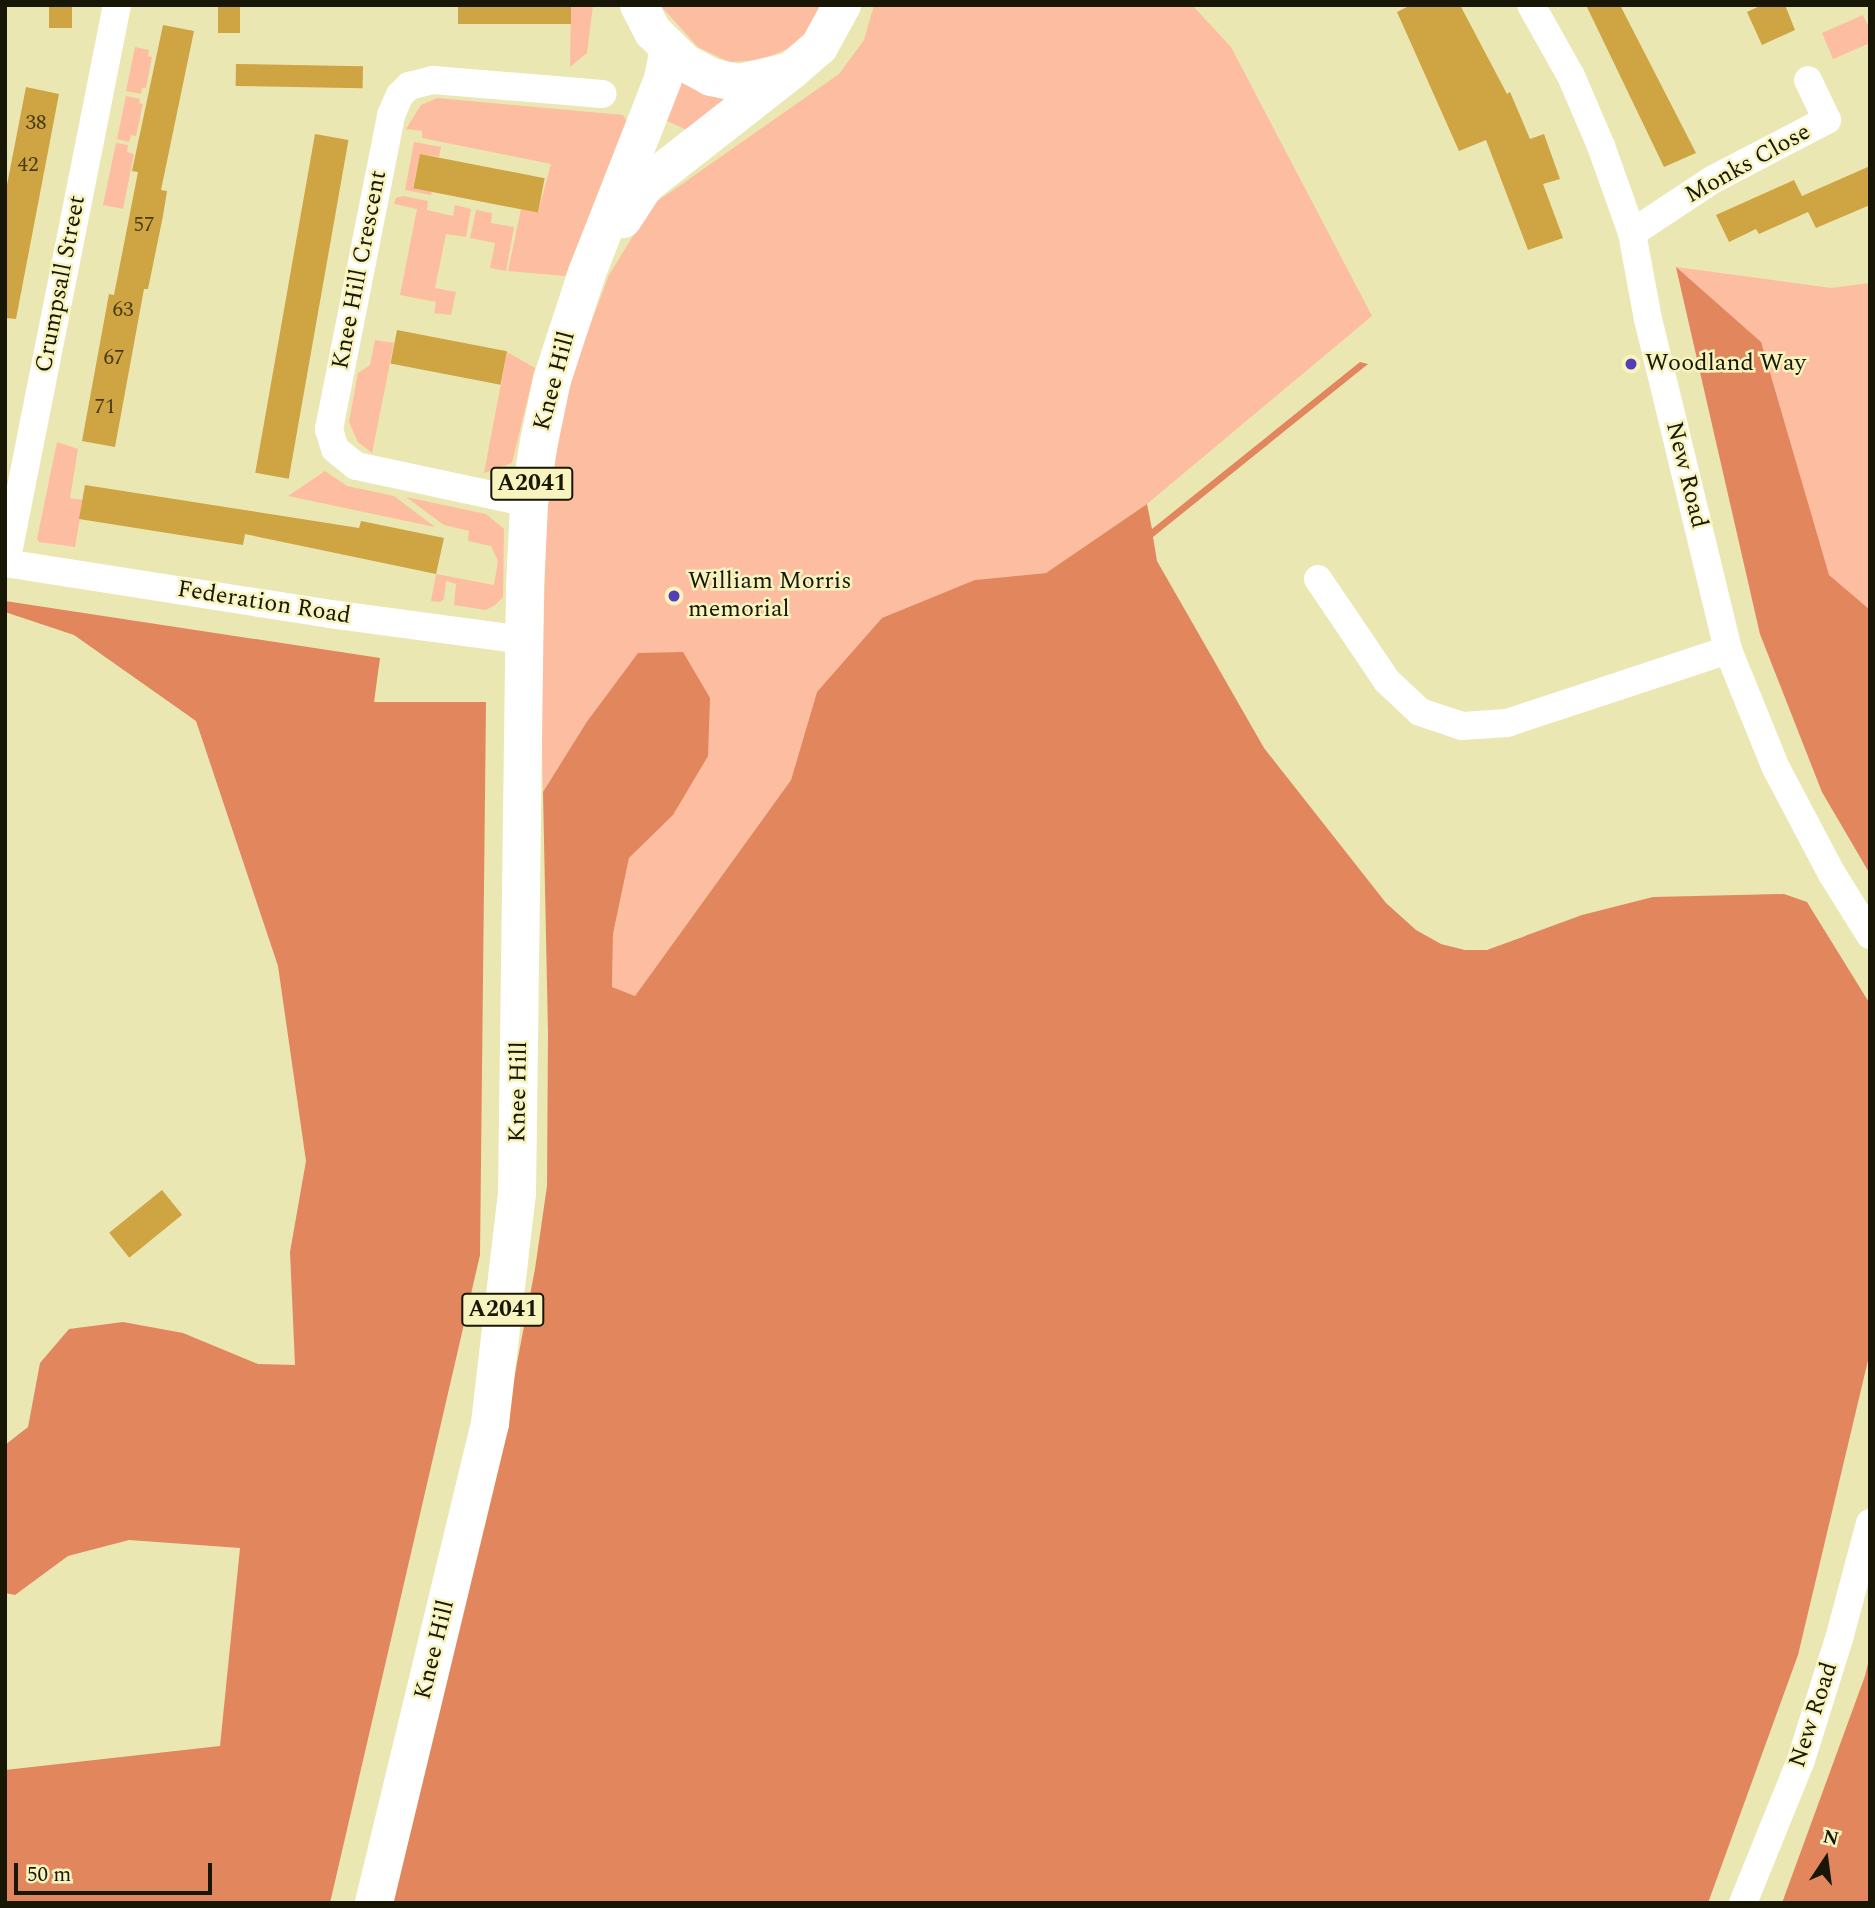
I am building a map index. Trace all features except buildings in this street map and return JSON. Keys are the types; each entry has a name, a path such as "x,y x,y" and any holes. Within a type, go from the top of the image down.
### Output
{"main road":[{"name":"Knee Hill","path":"639,5 653,32 685,62 711,77 740,83 791,71"},
{"name":"Knee Hill","path":"587,273 645,185 819,47 842,5"},
{"name":"Knee Hill","path":"374,1903 490,1423 517,1193 524,640 529,503 552,380 587,273 663,79 669,48"}],"street":[{"name":"Crumpsall Street","path":"6,563 117,5"},
{"name":"New Road","path":"1531,5 1571,76 1601,146 1632,233 1648,319 1728,650 1776,768 1832,874 1870,935"},
{"name":"Knee Hill Crescent","path":"529,503 356,466 335,449 329,429 391,115 400,95 409,86 433,80 603,94"},
{"name":"Monks Close","path":"1632,233 1712,180 1827,120 1808,80"},
{"name":"Federation Road","path":"6,563 330,614 524,640"},
{"path":"1318,579 1387,681 1420,712 1462,726 1507,723 1728,650"},
{"name":"New Road","path":"1743,1903 1801,1760 1839,1639 1870,1522"}],"shaded area":[{"path":"571,5 593,5 587,53 570,67"},
{"path":"660,5 823,5 815,23 797,45 761,60 729,62 698,47"},
{"path":"874,5 1192,5 1231,47 1372,316 1147,504 1046,573 975,580 817,692 791,780 635,996 612,987 613,934 629,858 673,815 586,723 543,792 541,700 547,511 568,384 609,275 652,205 839,74 864,40"},
{"path":"1863,15 1870,30 1870,43 1833,59 1822,33"},
{"path":"135,47 149,50 148,56 152,57 146,88 142,88 141,94 126,91"},
{"path":"677,79 704,94 733,100 694,133 660,118"},
{"path":"126,96 140,99 139,103 143,104 136,136 131,135 129,142 117,139"},
{"path":"437,98 623,115 627,122 565,276 508,271 521,209 538,212 551,164 422,138 422,131 406,129 421,105"},
{"path":"414,142 441,147 439,157 420,154 413,187 432,192 431,195 405,190"},
{"path":"116,143 128,145 127,152 134,154 123,209 103,205"},
{"path":"403,196 428,201 427,210 453,216 455,205 471,209 466,237 446,234 435,288 456,292 451,315 434,313 436,302 400,295 417,209 394,204 396,198"},
{"path":"476,210 492,213 491,223 514,227 506,271 490,268 495,243 470,238"},
{"path":"1676,267 1831,288 1870,283 1870,874 1822,792 1760,634"},
{"path":"1676,267 1761,342 1829,575 1870,610 1870,874 1822,792 1760,634"},
{"path":"375,340 394,343 372,453 358,442 349,422 358,373 370,365"},
{"path":"507,352 535,368 512,463 484,473"},
{"path":"1360,362 1368,364 1153,537 1157,561 1264,748 1386,903 1416,930 1441,944 1465,950 1487,950 1582,915 1653,897 1784,894 1807,902 1870,1004 1870,1352 1798,1655 1708,1903 393,1903 508,1410 535,1269 547,1186 548,1032 543,792 586,723 638,653 683,652 710,698 708,756 673,815 629,858 613,934 612,987 635,996 791,780 817,692 882,618 975,580 1046,573 1147,504 1152,529"},
{"path":"57,442 78,449 70,498 83,500 75,547 39,542 37,539"},
{"path":"325,471 347,486 394,496 435,527 288,496"},
{"path":"406,497 486,514 504,529 503,597 495,605 486,610 454,605 456,584 446,581 444,599 440,602 431,601 436,574 494,585 498,561 491,546 468,541 469,531 444,525"},
{"path":"5,601 380,658 374,702 486,702 480,1255 330,1903 5,1903 5,1770 220,1746 240,1548 129,1540 68,1556 15,1595 5,1593 5,1445 28,1427 40,1363 69,1329 123,1322 183,1333 258,1364 295,1365 290,1252 306,1161 278,966 196,721 74,635 5,612"},
{"path":"1870,1655 1870,1903 1782,1903 1865,1676"}],"place":[{"name":"Woodland Way","path":"1631,364"},
{"name":"William Morris memorial","path":"674,596"}]}
